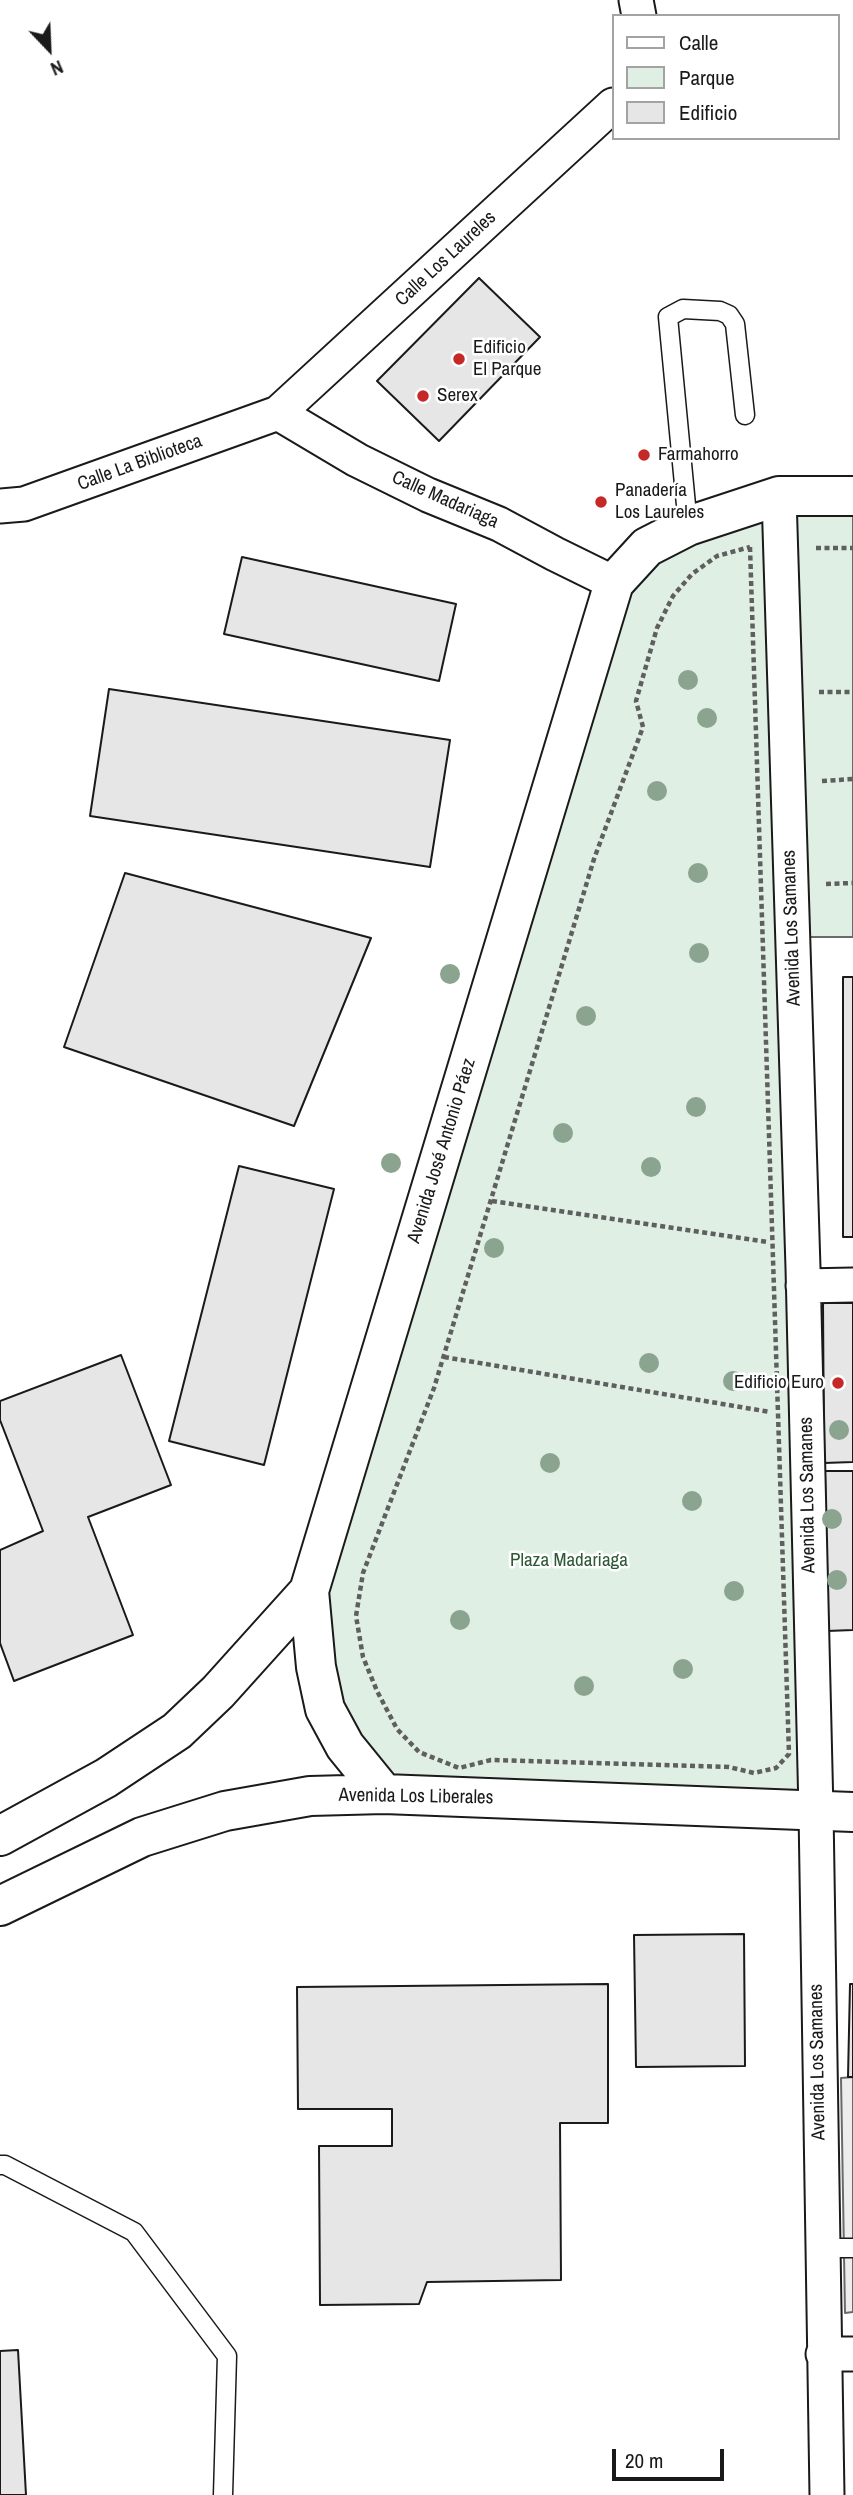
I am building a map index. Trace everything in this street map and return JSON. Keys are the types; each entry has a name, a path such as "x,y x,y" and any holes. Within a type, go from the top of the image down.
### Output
{"main road":[{"name":"Avenida José Antonio Páez","path":"0,1836 106,1779 177,1731 218,1692 309,1591 614,583 647,547 688,526 779,496 853,496"},
{"path":"309,1591 316,1667 325,1709 345,1746 384,1794"},
{"name":"Avenida Los Liberales","path":"0,1906 142,1837 225,1811 310,1796 384,1794 834,1812"}],"street":[{"name":"Calle Los Laureles","path":"278,413 612,106"},
{"name":"Calle La Biblioteca","path":"0,506 24,504 278,413"},
{"name":"Calle Madariaga","path":"278,413 369,466 428,495 499,524 614,583"},
{"name":"Avenida Los Samanes","path":"779,496 803,1286 834,1812 838,2354 827,2495"},
{"path":"803,1286 853,1285"}],"lane":[{"path":"688,526 668,317 674,312 683,309 720,310 729,315 735,324 745,415"},
{"path":"0,2165 5,2165 134,2232 227,2357 223,2495"}],"path":[{"path":"750,547 789,1754 776,1768 754,1773 729,1767 491,1760 459,1768 419,1752 397,1728 377,1691 363,1657 356,1616 363,1573 434,1388 492,1201 594,859 643,726 636,701 657,628 673,596 692,575 717,556 750,547"},
{"path":"807,548 853,548"},
{"path":"811,692 853,692"},
{"path":"814,781 853,779"},
{"path":"492,1201 772,1243"},
{"path":"444,1357 778,1413"}],"green space":[{"name":"Plaza Madariaga","path":"853,496 853,937 793,937 816,1811 384,1794 325,1709 309,1591 614,583 647,547"}],"shaded area":[{"path":"853,2077 853,2312 845,2313 841,2078"}],"building":[{"name":"Edificio El Parque","path":"479,278 540,337 439,441 377,381"},
{"path":"242,557 456,604 439,681 224,634"},
{"path":"109,689 450,740 430,867 90,816"},
{"path":"125,873 371,938 294,1126 64,1047"},
{"path":"843,977 853,977 853,1237 843,1237"},
{"path":"239,1166 334,1189 264,1465 169,1441"},
{"name":"Edificio Euro","path":"823,1303 853,1303 853,1462 824,1463"},
{"path":"121,1355 171,1485 88,1517 133,1635 14,1681 0,1643 0,1550 43,1531 0,1420 0,1401"},
{"path":"825,1471 853,1471 853,1630 827,1631"},
{"path":"744,1934 745,2066 636,2067 634,1935"},
{"path":"608,1984 608,2123 560,2123 561,2280 427,2282 419,2304 320,2305 319,2146 392,2146 392,2109 298,2109 297,1987"},
{"path":"850,1984 853,1984 853,2077 848,2077"},
{"path":"18,2350 26,2495 0,2495 0,2351"}],"place":[{"name":"Edificio El Parque","path":"459,359"},
{"name":"Serex","path":"423,396"},
{"name":"Farmahorro","path":"644,455"},
{"name":"Panadería Los Laureles","path":"601,502"},
{"name":"Edificio Euro","path":"838,1383"}]}
